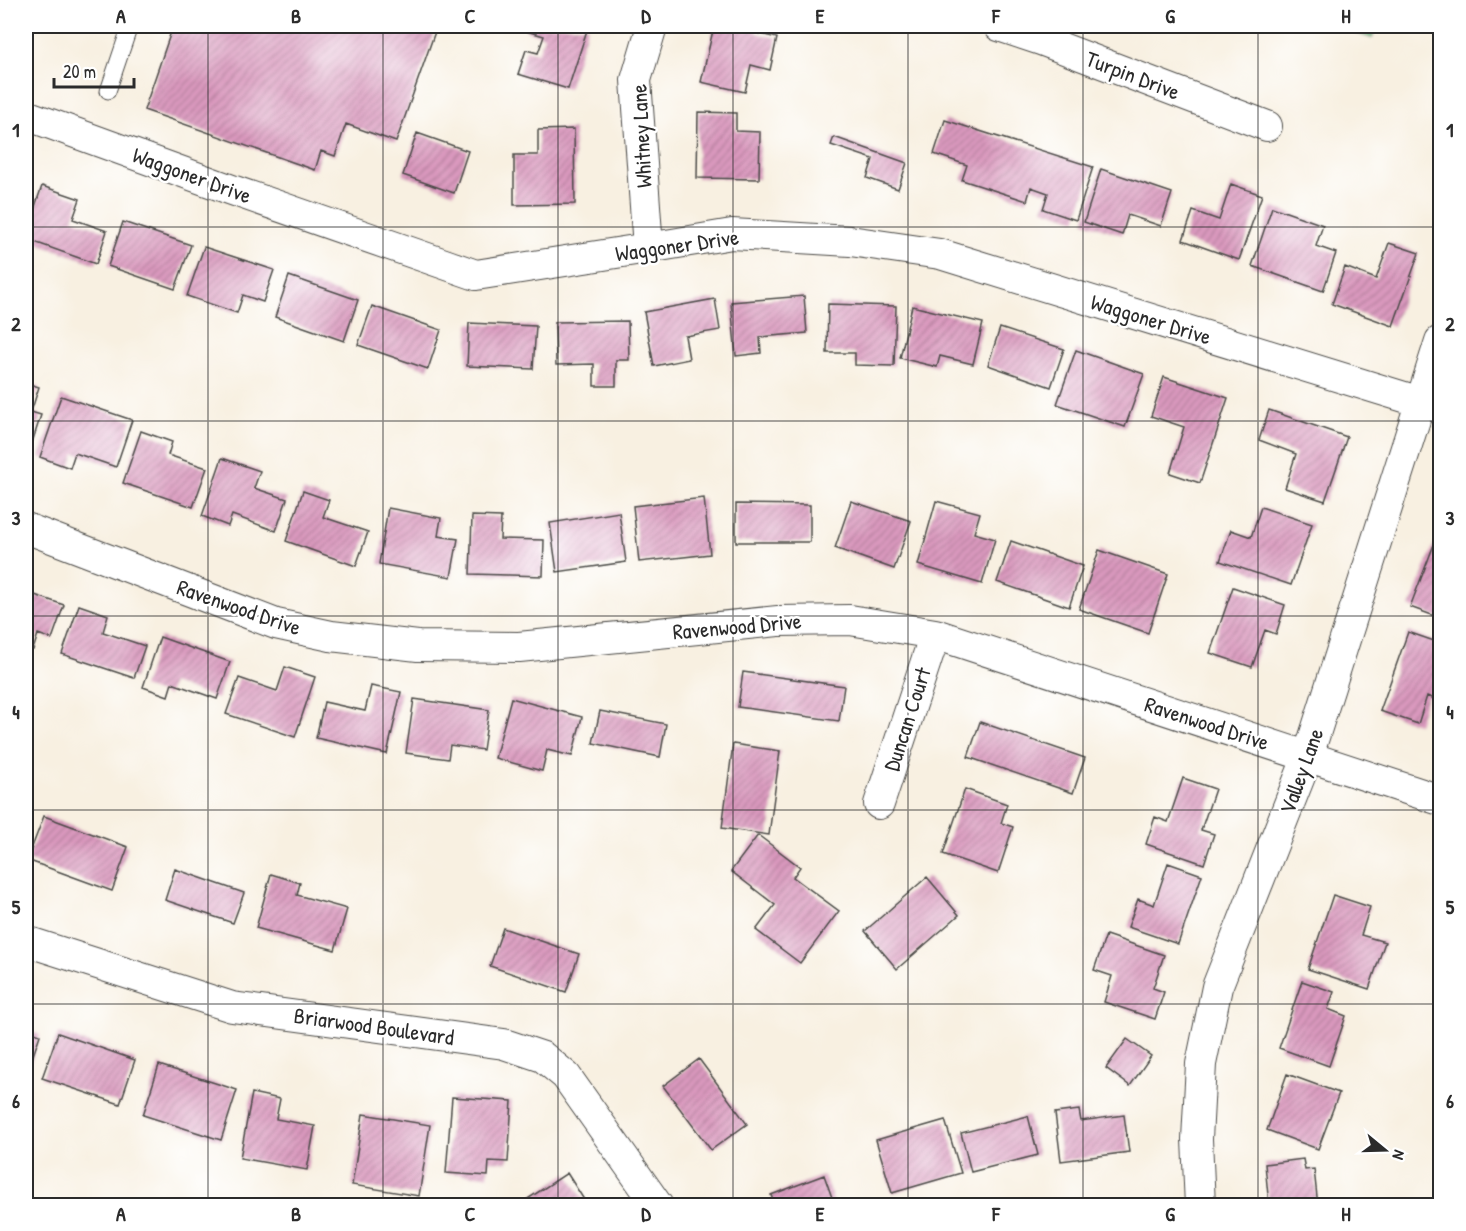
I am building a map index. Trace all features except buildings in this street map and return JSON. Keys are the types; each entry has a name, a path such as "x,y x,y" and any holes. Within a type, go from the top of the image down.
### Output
{"street":[{"name":"Whitney Lane","path":"648,248 636,80 652,26"},
{"name":"Turpin Drive","path":"999,26 1266,126"},
{"name":"Waggoner Drive","path":"26,115 476,275 732,234 850,241 940,254 1431,405"},
{"name":"Valley Lane","path":"1200,1206 1197,1138 1201,1064 1216,987 1308,756 1431,405 1440,341"},
{"name":"Ravenwood Drive","path":"26,528 276,624 332,636 418,646 519,647 778,621 850,620 935,634 1440,800"},
{"name":"Duncan Court","path":"879,804 935,634"},
{"name":"Briarwood Boulevard","path":"26,941 232,1007 504,1044 543,1057 566,1076 658,1206"}],"lane":[{"path":"108,91 130,26"}],"green space":[{"path":"1335,26 1376,26 1372,38"}]}
